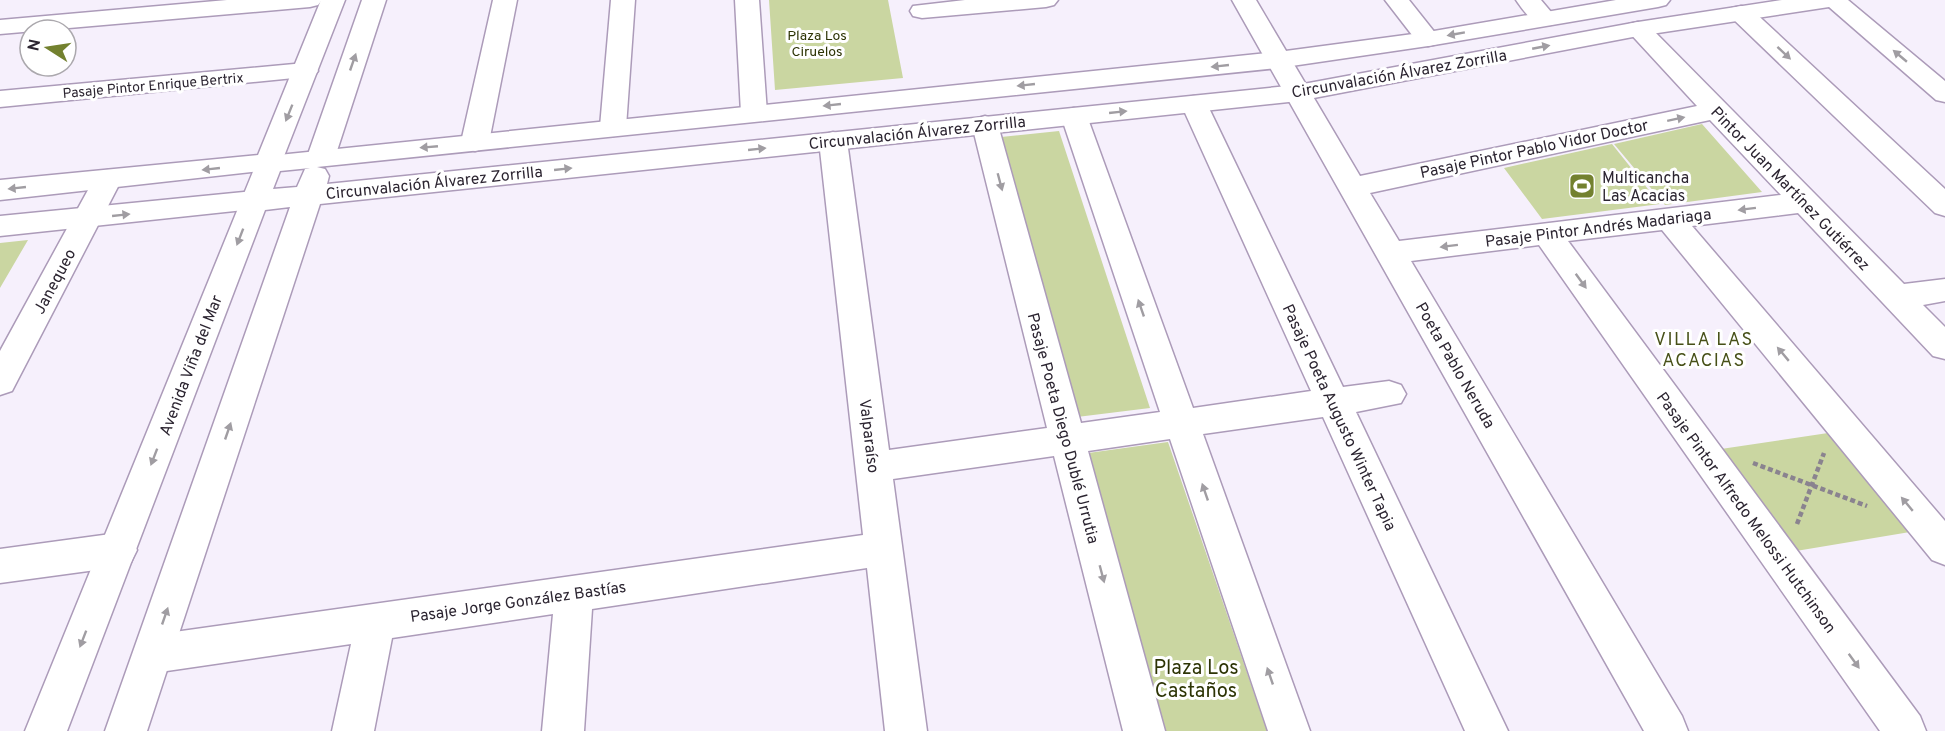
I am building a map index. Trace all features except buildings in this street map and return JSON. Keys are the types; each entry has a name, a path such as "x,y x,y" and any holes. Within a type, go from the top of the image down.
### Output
{"street":[{"path":"0,27 310,0"},
{"name":"Avenida Viña del Mar","path":"46,731 333,0"},
{"path":"126,731 374,0"},
{"path":"475,142 506,0"},
{"path":"613,128 623,0"},
{"path":"747,0 754,113"},
{"path":"922,11 1046,0"},
{"name":"Poeta Pablo Neruda","path":"1244,0 1667,731"},
{"path":"1397,0 1428,39"},
{"path":"1528,0 1545,19"},
{"name":"Circunvalación Álvarez Zorrilla","path":"0,190 1278,60 1428,39 1658,0"},
{"path":"1831,0 1945,94"},
{"name":"Circunvalación Álvarez Zorrilla","path":"0,226 1298,93 1638,29 1831,0"},
{"path":"1741,13 1934,184 1945,206"},
{"name":"Pintor Juan Martínez Gutiérrez","path":"1638,29 1945,347"},
{"name":"Pasaje Pintor Enrique Bertrix","path":"0,99 305,71"},
{"name":"Pasaje Poeta Augusto Winter Tapia","path":"1194,104 1487,731"},
{"name":"Pasaje Pintor Pablo Vidor Doctor","path":"1352,187 1716,110"},
{"path":"1074,116 1289,731"},
{"name":"Pasaje Poeta Diego Dublé Urrutia","path":"985,125 1144,731"},
{"name":"Valparaíso","path":"833,141 906,731"},
{"name":"Janequeo","path":"3,370 108,179"},
{"name":"Pasaje Pintor Andrés Madariaga","path":"1390,253 1804,202"},
{"path":"1670,219 1945,548"},
{"name":"Pasaje Pintor Alfredo Melossi Hutchinson","path":"1547,234 1905,731"},
{"path":"1896,297 1945,290"},
{"path":"873,467 1389,394"},
{"name":"Pasaje Jorge González Bastías","path":"153,654 884,549"},
{"path":"0,566 118,550"},
{"path":"563,731 574,593"},
{"path":"353,731 376,621"}],"path":[{"path":"1783,562 1837,419"},
{"path":"1749,461 1877,511"}],"green space":[{"name":"Plaza Los Ciruelos","path":"769,0 888,0 903,78 775,90"},
{"path":"1702,124 1762,192 1665,205 1614,144"},
{"path":"1059,131 1150,408 1077,417 1001,137"},
{"name":"Multicancha Las Acacias","path":"1612,144 1660,204 1542,219 1504,168"},
{"path":"28,240 0,288 0,243"},
{"path":"1828,433 1910,532 1796,551 1721,449"},
{"name":"Plaza Los Castaños","path":"1168,442 1267,731 1159,731 1081,454"}],"place":[{"name":"Multicancha Las Acacias","path":"1582,186"}],"district":[{"name":"VILLA LAS ACACIAS","path":"1704,349"}]}
